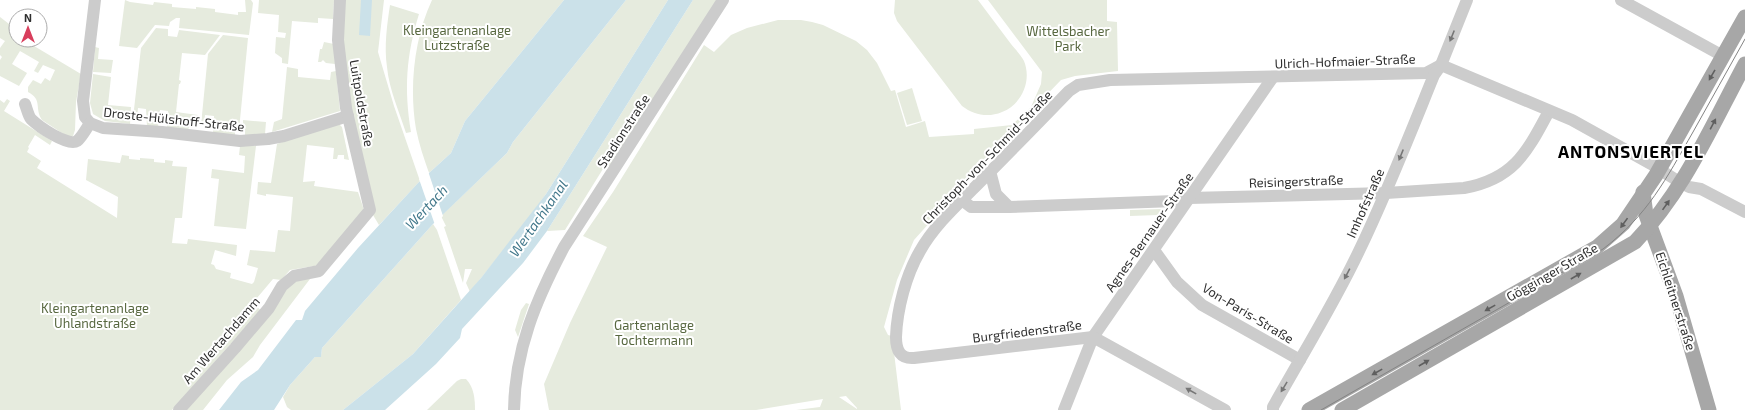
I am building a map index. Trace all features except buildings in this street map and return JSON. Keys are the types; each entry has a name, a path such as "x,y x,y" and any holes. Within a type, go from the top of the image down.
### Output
{"main road":[{"name":"Gögginger Straße","path":"1309,410 1597,247 1624,224 1659,169 1745,17"},
{"name":"Gögginger Straße","path":"1342,410 1631,244 1650,226 1681,183 1745,64"},
{"name":"Eichleitnerstraße","path":"1643,192 1645,210 1678,302 1709,410"}],"street":[{"name":"Droste-Hülshoff-Straße","path":"95,0 83,101 85,117 90,123 103,128 162,132 240,141 284,136 348,116"},
{"name":"Luitpoldstraße","path":"340,0 338,40 348,116 370,210"},
{"name":"Stadionstraße","path":"514,410 514,394 520,354 529,322 547,279 570,238 723,0"},
{"name":"Imhofstraße","path":"1273,410 1273,407 1359,252 1386,193 1434,75 1441,65 1467,0"},
{"path":"1621,0 1722,56"},
{"name":"Ulrich-Hofmaier-Straße","path":"1078,85 1110,80 1426,73 1441,65"},
{"path":"1441,65 1572,120 1681,183 1689,187 1701,189 1745,212"},
{"name":"Agnes-Bernauer-Straße","path":"1064,410 1093,337 1189,198 1212,168 1273,77"},
{"name":"Christoph-von-Schmid-Straße","path":"911,358 898,353 896,345 902,301 908,279 924,244 962,200 990,171 1069,91 1078,85"},
{"name":"Droste-Hülshoff-Straße","path":"25,104 31,118 63,141 71,143 77,141 90,123"},
{"name":"Reisingerstraße","path":"962,200 971,207 1009,207 1174,201 1189,198 1386,193 1464,188 1476,186 1502,175 1515,164 1525,153 1549,111"},
{"path":"990,171 996,194 1009,207"},
{"name":"Am Wertachdamm","path":"179,410 236,348 269,308 282,286 294,276 319,270 370,210"},
{"name":"Von-Paris-Straße","path":"1154,250 1177,282 1202,305 1300,360"},
{"name":"Burgfriedenstraße","path":"911,358 1093,337 1225,410"}],"green space":[{"path":"125,0 153,5 154,2 172,4 172,7 215,9 215,12 238,15 238,12 246,12 245,0 251,0 253,3 249,35 179,28 180,18 176,18 170,22 169,26 155,25 137,48 119,46"},
{"path":"259,0 334,0 333,19 318,18 318,23 292,21 288,64 282,63 282,58 275,53 276,37 285,38 286,33 278,32 279,15 258,13"},
{"path":"340,0 384,0 378,52 394,106 420,181 379,225 370,210 348,115"},
{"name":"Kleingartenanlage Lutzstraße","path":"432,0 564,0 465,121 451,153 429,173 416,129 413,80 417,47 421,30"},
{"path":"626,0 668,0 546,194 470,292 466,283 472,269 465,269 463,283 444,227 446,226 441,216 507,153 513,142"},
{"path":"693,0 723,0 614,170 606,164 565,230 547,231"},
{"path":"895,0 978,0 1024,61 1027,76 1024,91 1020,98 1009,108 992,115 981,115 971,112 962,106 897,21 894,13"},
{"path":"988,0 1107,0 1107,21 1117,22 1118,71 1075,76 1061,80 1011,132 914,240 897,280 884,327 888,335 892,336 901,410 796,410 820,407 823,399 756,410 549,410 544,384 570,323 607,247 583,236 613,192 704,45 714,52 731,35 747,28 778,20 801,20 823,25 856,41 867,50 877,63 891,91 895,90 906,127 925,121 929,137 974,134 974,129 1012,125 1031,107 1041,84 1042,72","holes":["846,396 857,409 839,397"]},
{"path":"390,5 419,14 409,58 407,101 411,132 406,133 392,92 386,59 387,28"},
{"path":"0,17 8,23 8,48 37,48 81,74 76,102 75,130 73,136 68,137 42,120 37,101 33,95 28,92 28,87 33,80 41,84 45,78 50,81 55,70 43,65 38,73 34,71 39,62 20,51 12,64 27,73 19,86 0,76 0,60 2,57 0,55 0,48 5,41 0,38"},
{"path":"156,28 168,29 168,36 177,37 179,30 220,35 205,55 182,53 179,80 181,81 179,84 176,112 198,115 197,127 189,127 188,130 167,128 168,111 160,110 158,127 147,126 146,109 138,108 137,118 133,118 141,48"},
{"path":"223,35 248,38 239,130 235,129 235,135 213,133 214,116 205,115 204,125 201,125 208,54"},
{"path":"324,42 334,44 335,64 326,63 323,60 318,62 320,49 322,49"},
{"path":"95,47 99,48 98,59 113,60 111,73 93,72"},
{"path":"287,67 298,69 298,77 330,80 331,72 336,71 340,111 272,132 274,122 282,119"},
{"path":"93,74 111,77 108,105 131,107 130,124 105,121 93,114 90,103"},
{"path":"912,88 922,121 907,125 897,93"},
{"name":"Kleingartenanlage Uhlandstraße","path":"7,99 10,101 4,111 52,141 50,145 35,135 28,147 27,152 41,161 37,168 117,218 118,197 86,180 88,159 120,163 122,155 129,156 129,159 154,159 154,162 165,163 165,160 173,161 172,166 187,167 182,218 175,218 172,243 187,244 188,239 237,245 236,256 215,250 211,264 214,265 216,269 231,273 230,278 252,284 258,268 247,265 250,250 275,252 278,230 290,231 293,197 266,194 266,196 257,194 258,182 271,183 277,144 331,123 339,124 342,127 349,160 344,159 344,155 338,155 337,159 333,159 334,148 307,145 303,182 315,181 314,186 358,192 364,210 320,265 290,270 281,280 273,279 252,304 261,310 172,410 0,410 0,100 4,103"},
{"path":"243,120 266,122 265,134 245,136"},
{"path":"240,146 256,146 246,229 214,226 219,179 211,178 212,169 244,173 245,156 239,155"},
{"path":"1162,209 1166,214 1165,219 1150,241 1145,238 1160,217 1158,215 1130,216 1130,210"},
{"path":"433,224 437,230 461,300 413,354 343,410 291,410 287,407 283,397 290,385 315,357 321,356 322,348"},
{"path":"313,275 260,345 253,357 227,380 203,410 183,410 293,280"},
{"path":"526,303 529,304 518,337 515,330 521,310"},
{"path":"466,379 471,386 475,410 427,410 457,381"}],"water":[{"path":"361,0 372,0 370,36 359,35"},
{"name":"Wertach","path":"564,0 626,0 513,142 507,153 433,224 322,348 321,357 315,357 290,385 274,410 219,410 241,382 258,370 296,320 302,320 305,311 358,248 418,183 451,153 465,121"},
{"name":"Wertachkanal","path":"668,0 693,0 547,231 523,263 462,329 460,338 436,364 385,410 343,410 413,354 481,278 546,194"}],"pier":[{"path":"428,171 443,216 435,225 419,179"}],"tram line":[{"path":"1321,410 1603,249 1619,236 1644,209 1665,181 1745,39"}],"district":[{"name":"ANTONSVIERTEL","path":"1631,151"}],"park label":[{"name":"Wittelsbacher Park","path":"1068,38"},
{"name":"Gartenanlage Tochtermann","path":"654,332"}]}
